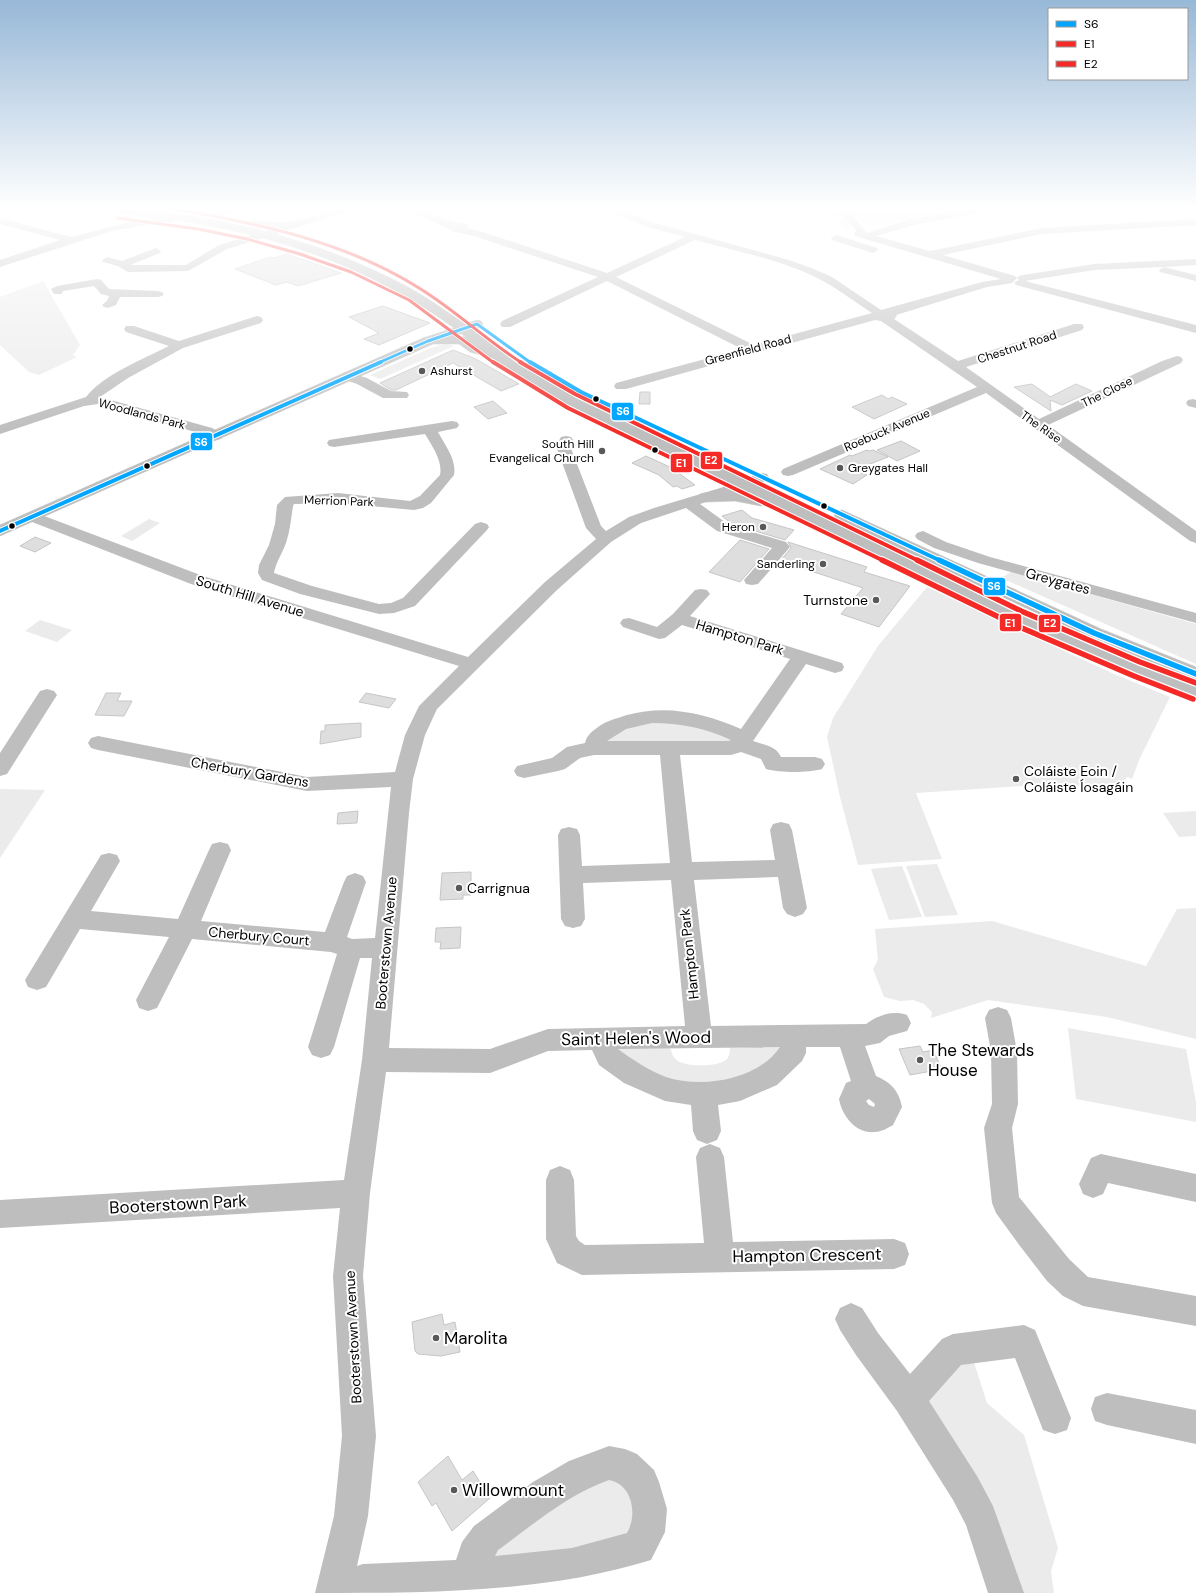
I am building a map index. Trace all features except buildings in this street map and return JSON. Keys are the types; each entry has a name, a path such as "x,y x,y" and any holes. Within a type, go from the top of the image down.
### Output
{"main road":[{"path":"394,284 421,299 462,328 495,355 571,401 1018,618 1122,663 1196,692"},
{"path":"418,284 454,306 493,337 539,369 576,390 1094,633 1196,674"},
{"path":"0,531 428,341 462,328 478,324"},
{"path":"493,337 485,337 483,343 495,355"},
{"path":"428,341 452,339 462,340 475,349 495,355"},
{"path":"706,497 722,486 723,475"},
{"path":"706,497 735,496 749,498 765,502 804,520 822,522"},
{"path":"788,506 788,499 804,497"}],"street":[{"path":"58,292 57,289 83,284"},
{"path":"98,284 105,292 115,294 158,294"},
{"path":"583,284 601,288 626,286 629,284"},
{"path":"506,324 591,284"},
{"path":"622,284 752,349"},
{"name":"The Rise","path":"836,284 1110,474 1196,538"},
{"name":"Greenfield Road","path":"621,386 881,315 985,284"},
{"path":"1034,284 1196,329"},
{"path":"1035,284 1196,325"},
{"path":"108,306 112,304 115,294"},
{"name":"Woodlands Park","path":"91,400 97,392 123,375 178,345 257,320"},
{"name":"Chestnut Road","path":"956,366 1078,327"},
{"path":"130,329 178,345"},
{"name":"The Close","path":"1038,425 1177,360"},
{"path":"348,376 388,394 402,395"},
{"name":"Roebuck Avenue","path":"788,472 987,388"},
{"name":"Woodlands Park","path":"0,430 91,400 105,402 206,431 216,436"},
{"path":"341,439 452,426"},
{"name":"Merrion Park","path":"430,429 445,458 448,469 446,476 426,500 419,505 410,506 338,498 290,500 284,505 283,524 277,545 270,558 266,573 274,579 306,590 379,609 394,608 409,602 481,527"},
{"path":"566,440 563,446 594,528 605,539"},
{"name":"Booterstown Avenue","path":"334,1593 352,1516 359,1436 348,1276 356,1193 375,1060 398,813 404,779 415,735 430,706 551,586 605,539 635,520 659,511 745,485 762,477"},
{"path":"689,503 723,528 780,545 782,547 752,580"},
{"name":"South Hill Avenue","path":"33,516 197,580 472,664"},
{"name":"Greygates","path":"923,536 940,545 984,560 1196,618"},
{"path":"287,608 306,590"},
{"name":"Hampton Park","path":"629,623 659,634 679,618 702,594"},
{"name":"Hampton Park","path":"679,618 835,667"},
{"name":"Hampton Park","path":"742,741 802,656"},
{"path":"0,769 47,695"},
{"path":"594,748 596,739 615,726 647,717 675,716 696,719 720,726 742,741 770,755 773,764 815,764"},
{"path":"524,770 558,764 574,752 594,748 730,748 742,741"},
{"name":"Cherbury Gardens","path":"98,742 307,784 404,779"},
{"name":"Hampton Park","path":"669,748 680,871 698,1036"},
{"path":"781,830 794,908"},
{"path":"569,835 573,920"},
{"name":"Cherbury Court","path":"148,1000 185,930 220,850"},
{"path":"37,980 109,861"},
{"path":"571,874 788,868"},
{"path":"321,1047 355,882"},
{"name":"Cherbury Court","path":"75,919 342,945 386,947"},
{"path":"998,1018 1004,1052 1005,1104 998,1128 1006,1203 1030,1236 1058,1270 1083,1291 1196,1311"},
{"name":"Saint Helen's Wood","path":"375,1060 490,1061 548,1040 698,1036 848,1036 871,1034 884,1026 898,1023"},
{"path":"600,1038 608,1057 632,1075 665,1089 703,1095 740,1089 768,1077 793,1053 794,1035"},
{"path":"848,1036 866,1086"},
{"name":"Hampton Crescent","path":"703,1095 720,1257"},
{"path":"1093,1184 1101,1168 1196,1188"},
{"name":"Hampton Crescent","path":"560,1180 561,1239 568,1252 582,1260 894,1254"},
{"name":"Booterstown Park","path":"0,1214 356,1193"},
{"path":"852,1319 867,1344 909,1398 982,1518 1006,1593"},
{"path":"909,1398 953,1350 1024,1342 1055,1418"},
{"path":"1107,1409 1196,1427"},
{"path":"334,1593 363,1582 471,1577 572,1566 638,1547 647,1532 650,1509 642,1482 625,1466 608,1462 581,1473 545,1494 486,1538 475,1555 471,1577"}],"shaded area":[{"path":"34,284 45,284 80,345 73,355 77,357 39,375 29,372 0,345 0,297"},
{"path":"446,344 454,346 380,379 370,375 430,348"},
{"path":"149,519 160,523 132,541 121,536"},
{"path":"1011,572 1196,624 1196,664 1001,578"},
{"path":"927,587 1114,674 1170,697 1139,760 1132,779 1127,777 1121,786 1038,785 916,793 942,859 858,865 840,797 827,737 833,718 878,646"},
{"path":"40,620 72,630 57,642 25,631"},
{"path":"665,719 706,726 730,738 730,742 605,743 604,739 624,728"},
{"path":"0,789 45,790 0,858"},
{"path":"1196,811 1196,836 1179,837 1163,813"},
{"path":"937,864 958,915 925,917 906,866"},
{"path":"902,866 922,917 889,920 871,869"},
{"path":"1196,908 1196,1039 1107,1017 988,1000 931,1018 932,1012 924,1004 913,1000 900,1001 884,997 873,969 878,960 875,929 992,921 1146,966 1177,909"},
{"path":"1068,1028 1186,1049 1196,1102 1196,1122 1076,1099"},
{"path":"784,1045 777,1060 724,1085 664,1082 618,1049 670,1048 676,1060 682,1063 711,1065 718,1064 727,1059 730,1046"},
{"path":"972,1356 987,1403 1024,1435 1058,1548 1051,1571 1054,1593 1018,1593 928,1402 954,1362"},
{"path":"612,1473 636,1499 629,1537 487,1567 497,1543"}],"transit line":[{"name":"E1","path":"377,284 409,300 501,368 568,408 1015,625 1134,676 1193,699"},
{"name":"E2","path":"413,284 430,295 498,347 534,371 575,394 1021,611 1140,662 1196,683"},
{"name":"S6","path":"0,531 428,341 477,324 528,361 581,392 1094,633 1196,674"}],"place":[{"name":"Ashurst","path":"422,371"},
{"name":"South Hill Evangelical Church","path":"602,451"},
{"name":"Greygates Hall","path":"840,468"},
{"name":"Heron","path":"763,527"},
{"name":"Sanderling","path":"823,564"},
{"name":"Turnstone","path":"876,600"},
{"name":"Coláiste Eoin / Coláiste Íosagáin","path":"1016,779"},
{"name":"Carrignua","path":"459,888"},
{"name":"The Stewards House","path":"920,1060"},
{"name":"Marolita","path":"436,1338"},
{"name":"Willowmount","path":"454,1490"}]}
